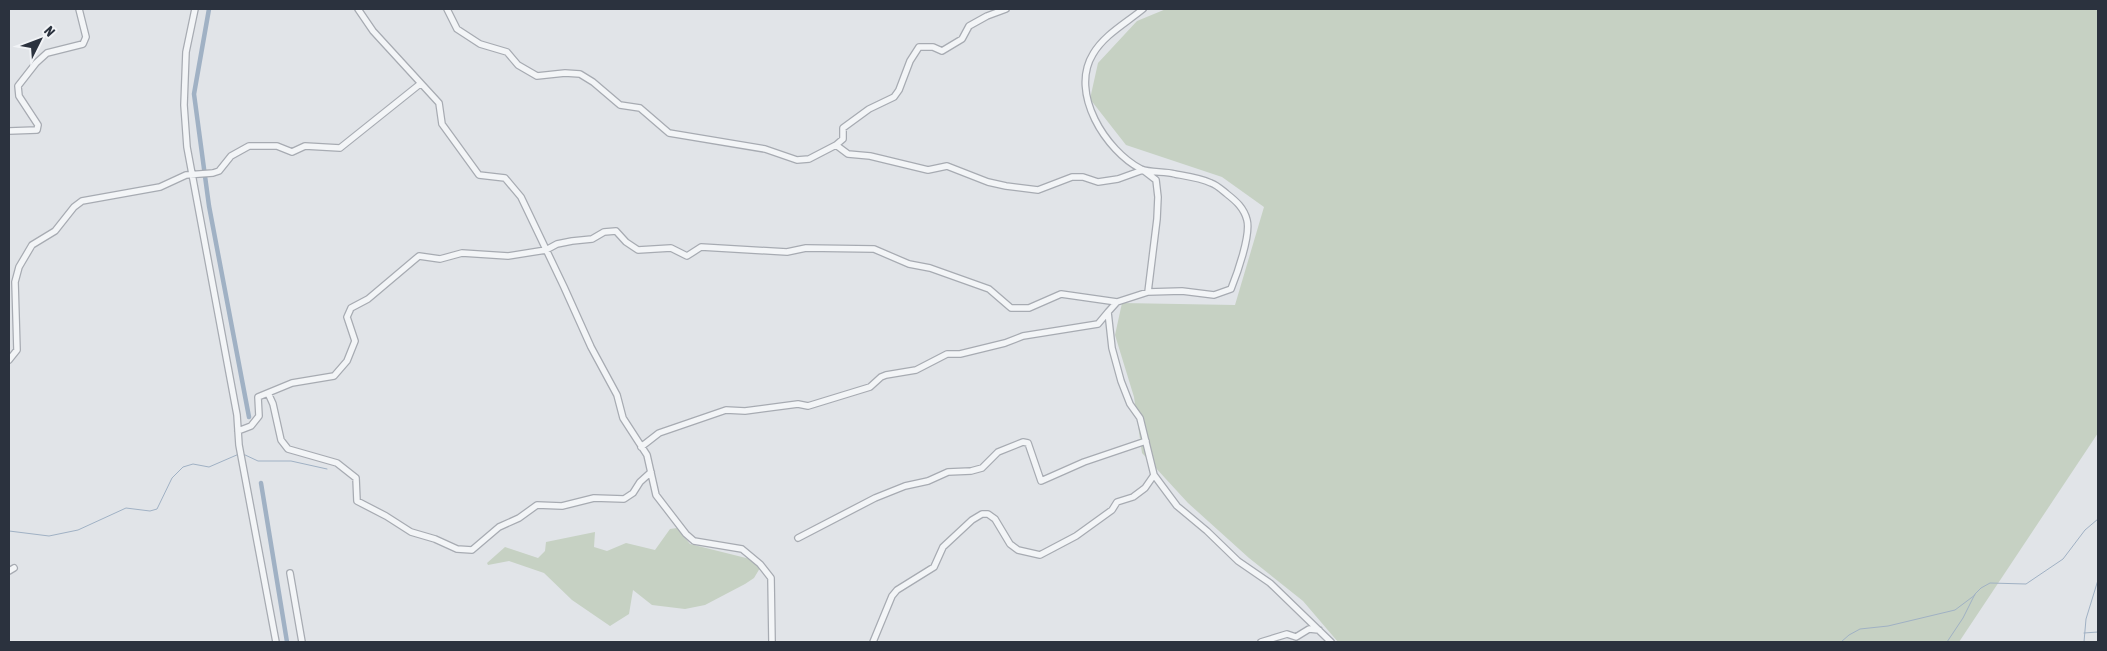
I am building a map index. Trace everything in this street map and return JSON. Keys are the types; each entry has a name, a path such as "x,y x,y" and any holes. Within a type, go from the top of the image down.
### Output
{"street":[{"path":"9,131 37,130 38,125 19,96 18,86 36,63 47,53 83,44 86,37 79,9"},
{"path":"195,9 186,52 184,105 187,147 197,175 237,415 239,445 276,642"},
{"path":"358,9 373,31 439,104 442,124 479,175 505,178 521,197 590,347 617,395 624,418 647,455 656,495 686,534 694,541 742,549 760,564 771,578 772,642"},
{"path":"447,9 457,29 480,44 507,52 518,65 537,76 565,73 580,74 593,82 620,105 640,108 668,133 765,150 797,160 809,159 836,145 843,139 843,128 869,109 894,96 899,90 910,61 919,47 934,47 942,50 962,39 970,26 987,16 1006,9"},
{"path":"1143,9 1104,40 1092,55 1087,66 1086,88 1096,124 1122,157 1156,180 1158,197 1148,292"},
{"path":"9,360 17,350 15,282 20,267 32,246 55,231 74,207 82,201 160,186 186,175 213,174 219,171 231,156 249,146 277,146 292,152 305,146 340,148 420,84"},
{"path":"238,431 251,426 260,416 258,397 292,383 334,376 347,361 355,341 346,317 351,308 368,299 419,256 440,259 462,253 508,256 546,250 557,244 592,239 604,232 616,231 626,242 638,250 671,248 687,256 701,246 788,252 806,248 874,249 910,264 930,268 989,289 1011,308 1029,308 1061,294 1117,302 1148,292 1182,291 1214,295 1231,289 1239,270 1248,221 1240,204 1212,183 1172,173 1143,170 1118,179 1098,182 1082,177 1072,177 1038,190 988,182 947,166 928,170 870,156 848,154 836,145"},
{"path":"641,447 659,433 726,410 745,411 798,404 808,406 870,387 886,375 916,370 947,354 960,354 1005,343 1023,336 1098,324 1117,302"},
{"path":"1108,312 1112,348 1120,381 1130,404 1140,418 1154,475 1177,506 1207,531 1238,561 1270,583 1300,613 1321,630 1331,642"},
{"path":"268,393 281,440 288,449 337,463 356,478 357,502 386,516 411,532 435,539 457,549 472,550 499,527 519,518 537,505 562,506 594,498 624,499 633,493 640,482 651,472"},
{"path":"798,538 876,498 905,486 928,481 948,472 971,471 982,468 998,452 1023,442 1028,443 1033,453 1041,481 1084,462 1146,441"},
{"path":"872,642 892,596 897,590 934,566 944,547 972,520 982,514 988,514 995,519 1010,544 1018,550 1040,555 1076,536 1112,510 1117,502 1133,497 1145,488 1154,475"},
{"path":"290,573 302,642"},
{"path":"1261,642 1287,634 1296,637 1309,629 1321,630"}],"green space":[{"path":"1166,9 2098,9 2098,433 1959,642 1338,642 1303,601 1249,558 1188,503 1142,453 1134,397 1115,335 1122,303 1235,305 1264,207 1222,177 1126,145 1090,99 1098,63 1137,21"},
{"path":"677,528 690,544 750,559 760,568 754,578 745,584 705,605 685,609 652,605 633,590 629,614 610,626 572,600 544,573 509,561 488,565 487,563 505,547 538,558 545,551 546,542 595,532 594,547 607,551 626,543 655,550 670,529"}],"waterway":[{"path":"209,9 194,94 209,206 249,417"},
{"path":"9,531 49,536 78,530 126,508 150,511 157,509 172,478 183,467 193,464 209,467 239,454"},
{"path":"243,454 258,461 291,461 327,469"},
{"path":"261,483 287,642"},
{"path":"1947,642 1963,618 1975,594 1981,588 1990,583 2026,584 2063,559 2085,530 2098,519"},
{"path":"2084,642 2086,619 2098,580"},
{"path":"1841,642 1860,629 1888,626 1955,610 1975,595"},
{"path":"2084,633 2098,632"}]}
